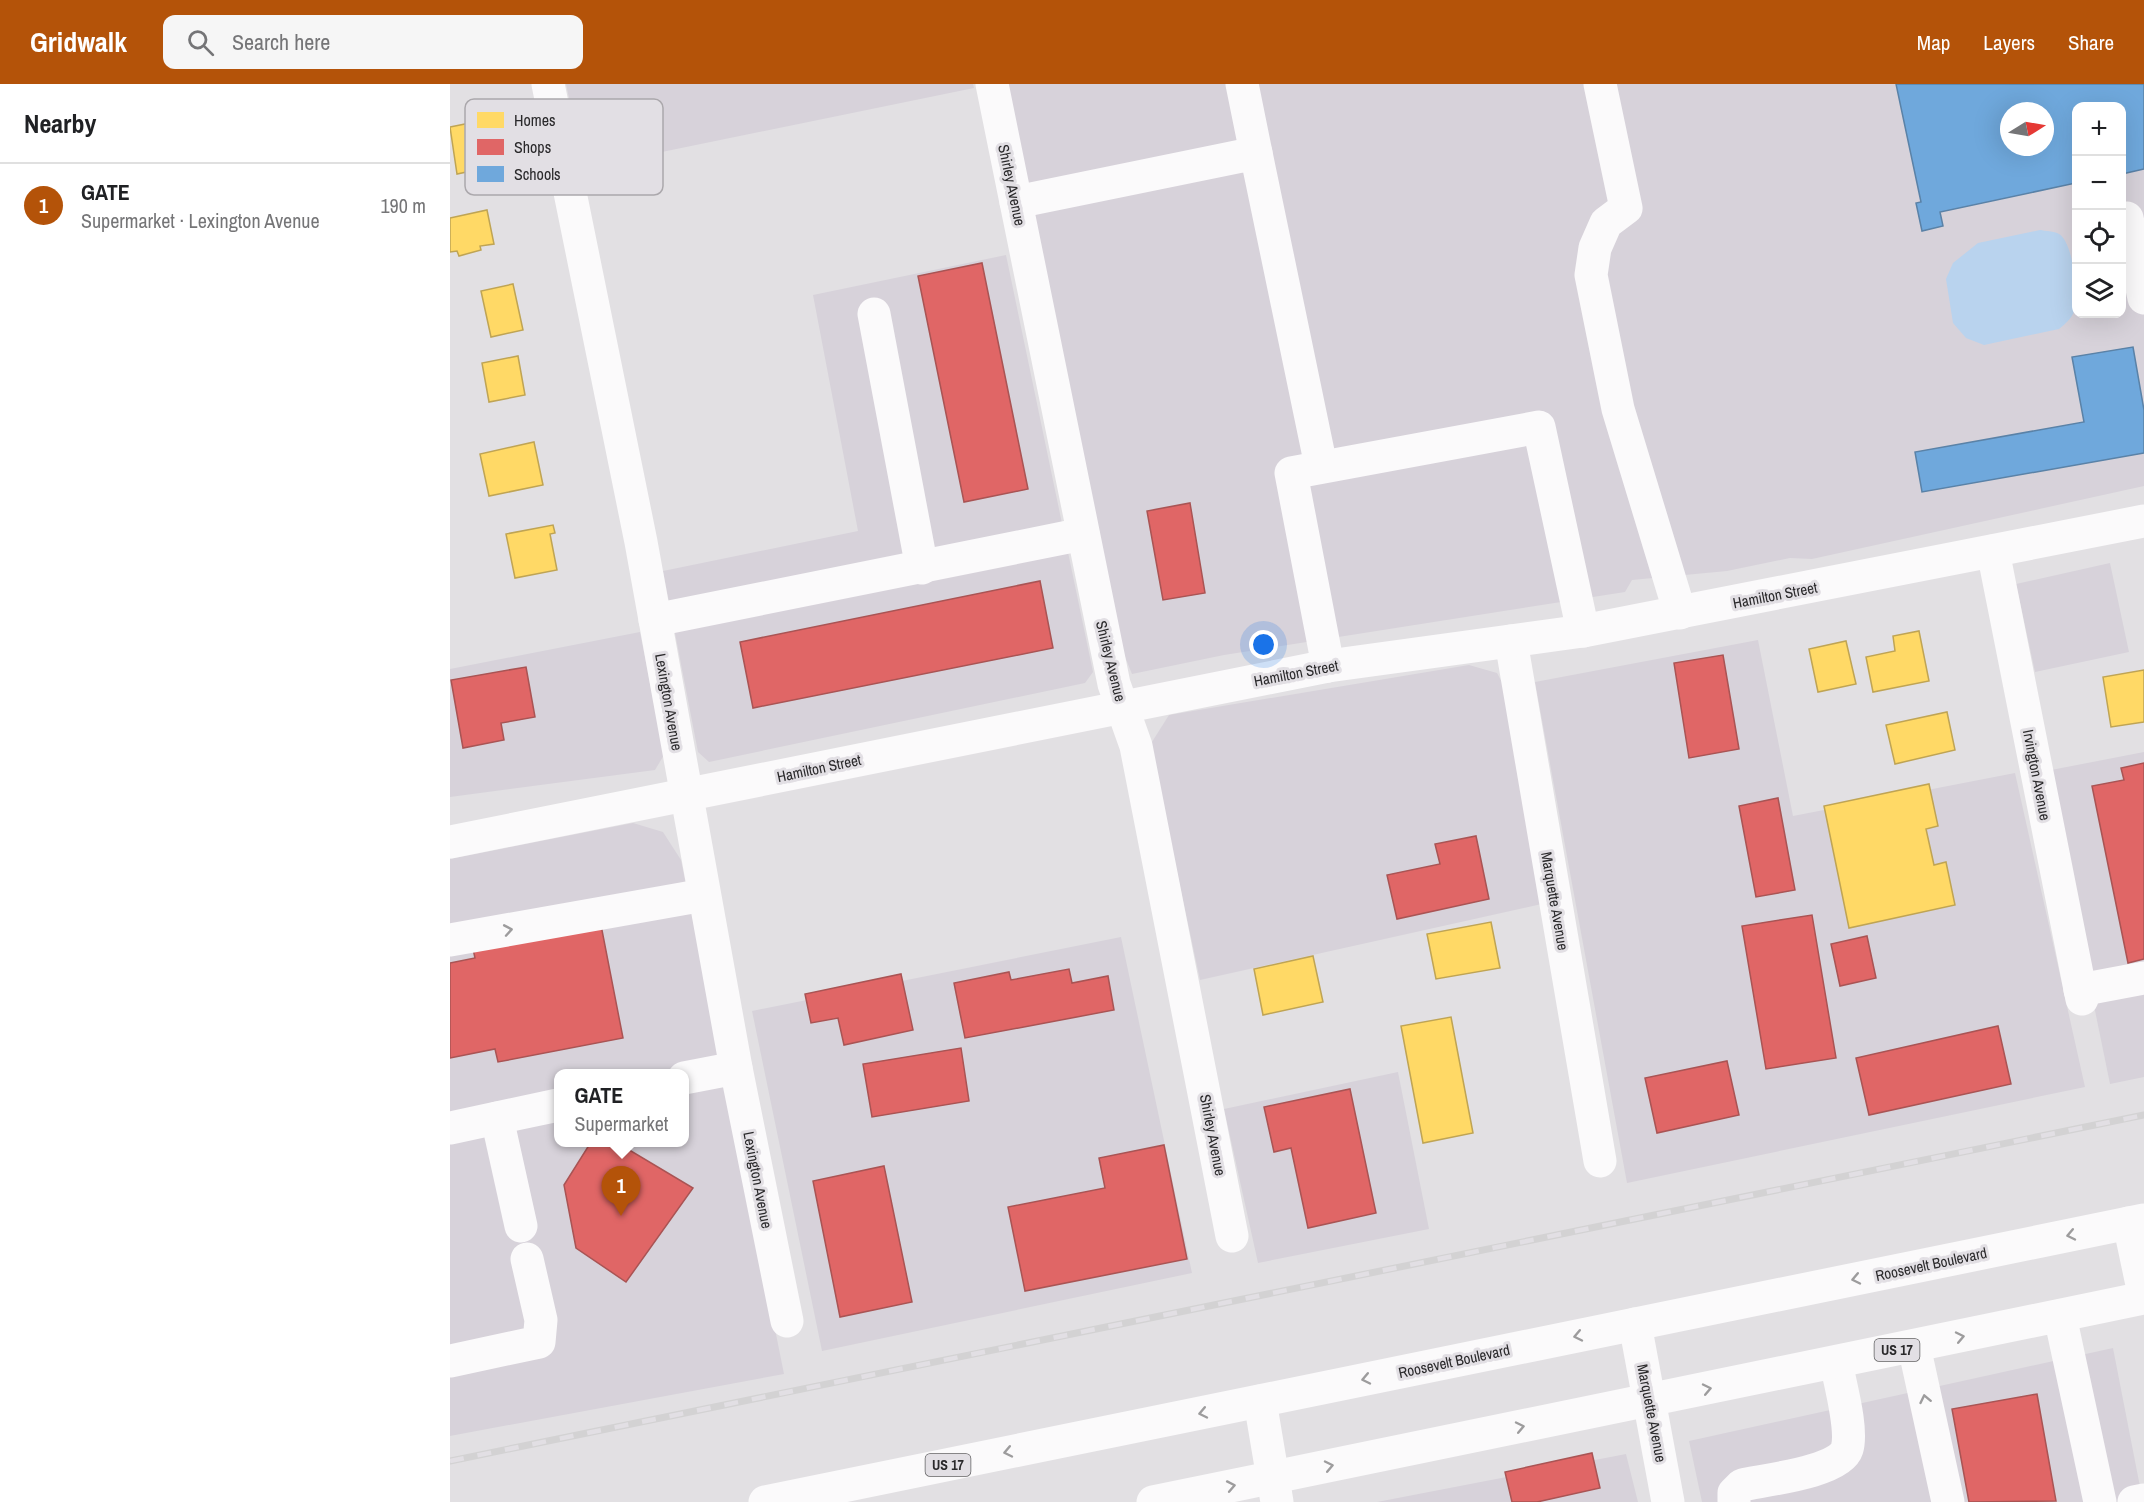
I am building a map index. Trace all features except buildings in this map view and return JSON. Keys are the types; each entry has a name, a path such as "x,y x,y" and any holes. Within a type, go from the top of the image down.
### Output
{"main road":[{"name":"Lexington Avenue","path":"548,84 551,99"},
{"name":"Shirley Avenue","path":"992,84 1114,684 1136,746 1233,1236"},
{"path":"1242,84 1321,466"},
{"path":"1600,84 1626,208 1606,223 1595,248 1591,275 1618,409 1680,613"},
{"path":"1016,202 1256,153"},
{"name":"Lexington Avenue","path":"570,195 655,620 736,1068 786,1321"},
{"path":"2127,218 2144,298"},
{"path":"874,314 922,568"},
{"path":"1328,666 1291,473 1539,427 1583,631"},
{"name":"Hamilton Street","path":"450,842 1328,666 1583,631 2144,521"},
{"path":"655,620 1083,534"},
{"name":"Irvington Avenue","path":"1993,551 2081,994 2144,978"},
{"name":"Marquette Avenue","path":"1511,641 1600,1161"},
{"path":"450,940 704,895"},
{"path":"689,1077 736,1068"},
{"path":"450,1128 554,1106"},
{"path":"497,1118 521,1226"},
{"path":"2136,1222 2144,1296"},
{"name":"Roosevelt Boulevard","path":"765,1502 832,1495 1260,1401 2136,1222"},
{"path":"450,1361 539,1342 541,1320 528,1259"},
{"name":"US 17","path":"1153,1502 1274,1490 1650,1401 2060,1316 2144,1296"},
{"path":"2060,1316 2100,1502"},
{"name":"Marquette Avenue","path":"1635,1324 1668,1502"},
{"path":"1914,1346 1948,1502"},
{"path":"1734,1502 1734,1493 1742,1485 1824,1468 1840,1459 1847,1450 1848,1436 1836,1362"},
{"path":"1260,1401 1274,1490"},
{"path":"2134,1502 2144,1500"}],"shaded area":[{"path":"566,84 973,84 974,88 663,152 663,99 569,99"},
{"path":"1005,84 2144,84 2144,486 1812,559 1790,558 1727,571 1632,580 1625,592 1224,655 1132,674 1112,625"},
{"path":"1006,255 1093,672 1085,683 709,762 698,752 663,571 858,531 813,295"},
{"path":"2110,563 2129,652 2035,672 2016,584"},
{"path":"640,632 664,755 655,770 450,797 450,669"},
{"path":"1758,640 1793,816 2015,773 2085,1087 1627,1183 1535,682"},
{"path":"1469,665 1497,673 1508,693 1546,903 1200,980 1150,745 1169,715"},
{"path":"2144,752 2144,1077 2110,1084 2046,771"},
{"path":"633,823 663,832 681,860 784,1374 450,1436 450,859"},
{"path":"1121,937 1192,1273 822,1351 752,1011"},
{"path":"1398,1072 1429,1229 1258,1263 1224,1109"},
{"path":"2113,1348 2143,1502 1702,1502 1689,1441"},
{"path":"1626,1454 1638,1502 1377,1502"}],"water":[{"path":"2040,230 2059,234 2068,247 2072,262 2072,315 2067,322 2059,329 1984,345 1966,338 1953,323 1946,279 1953,263 1978,243"}],"railway":[{"path":"450,1461 2144,1115"}],"place":[{"name":"GATE","path":"621,1216"}]}
